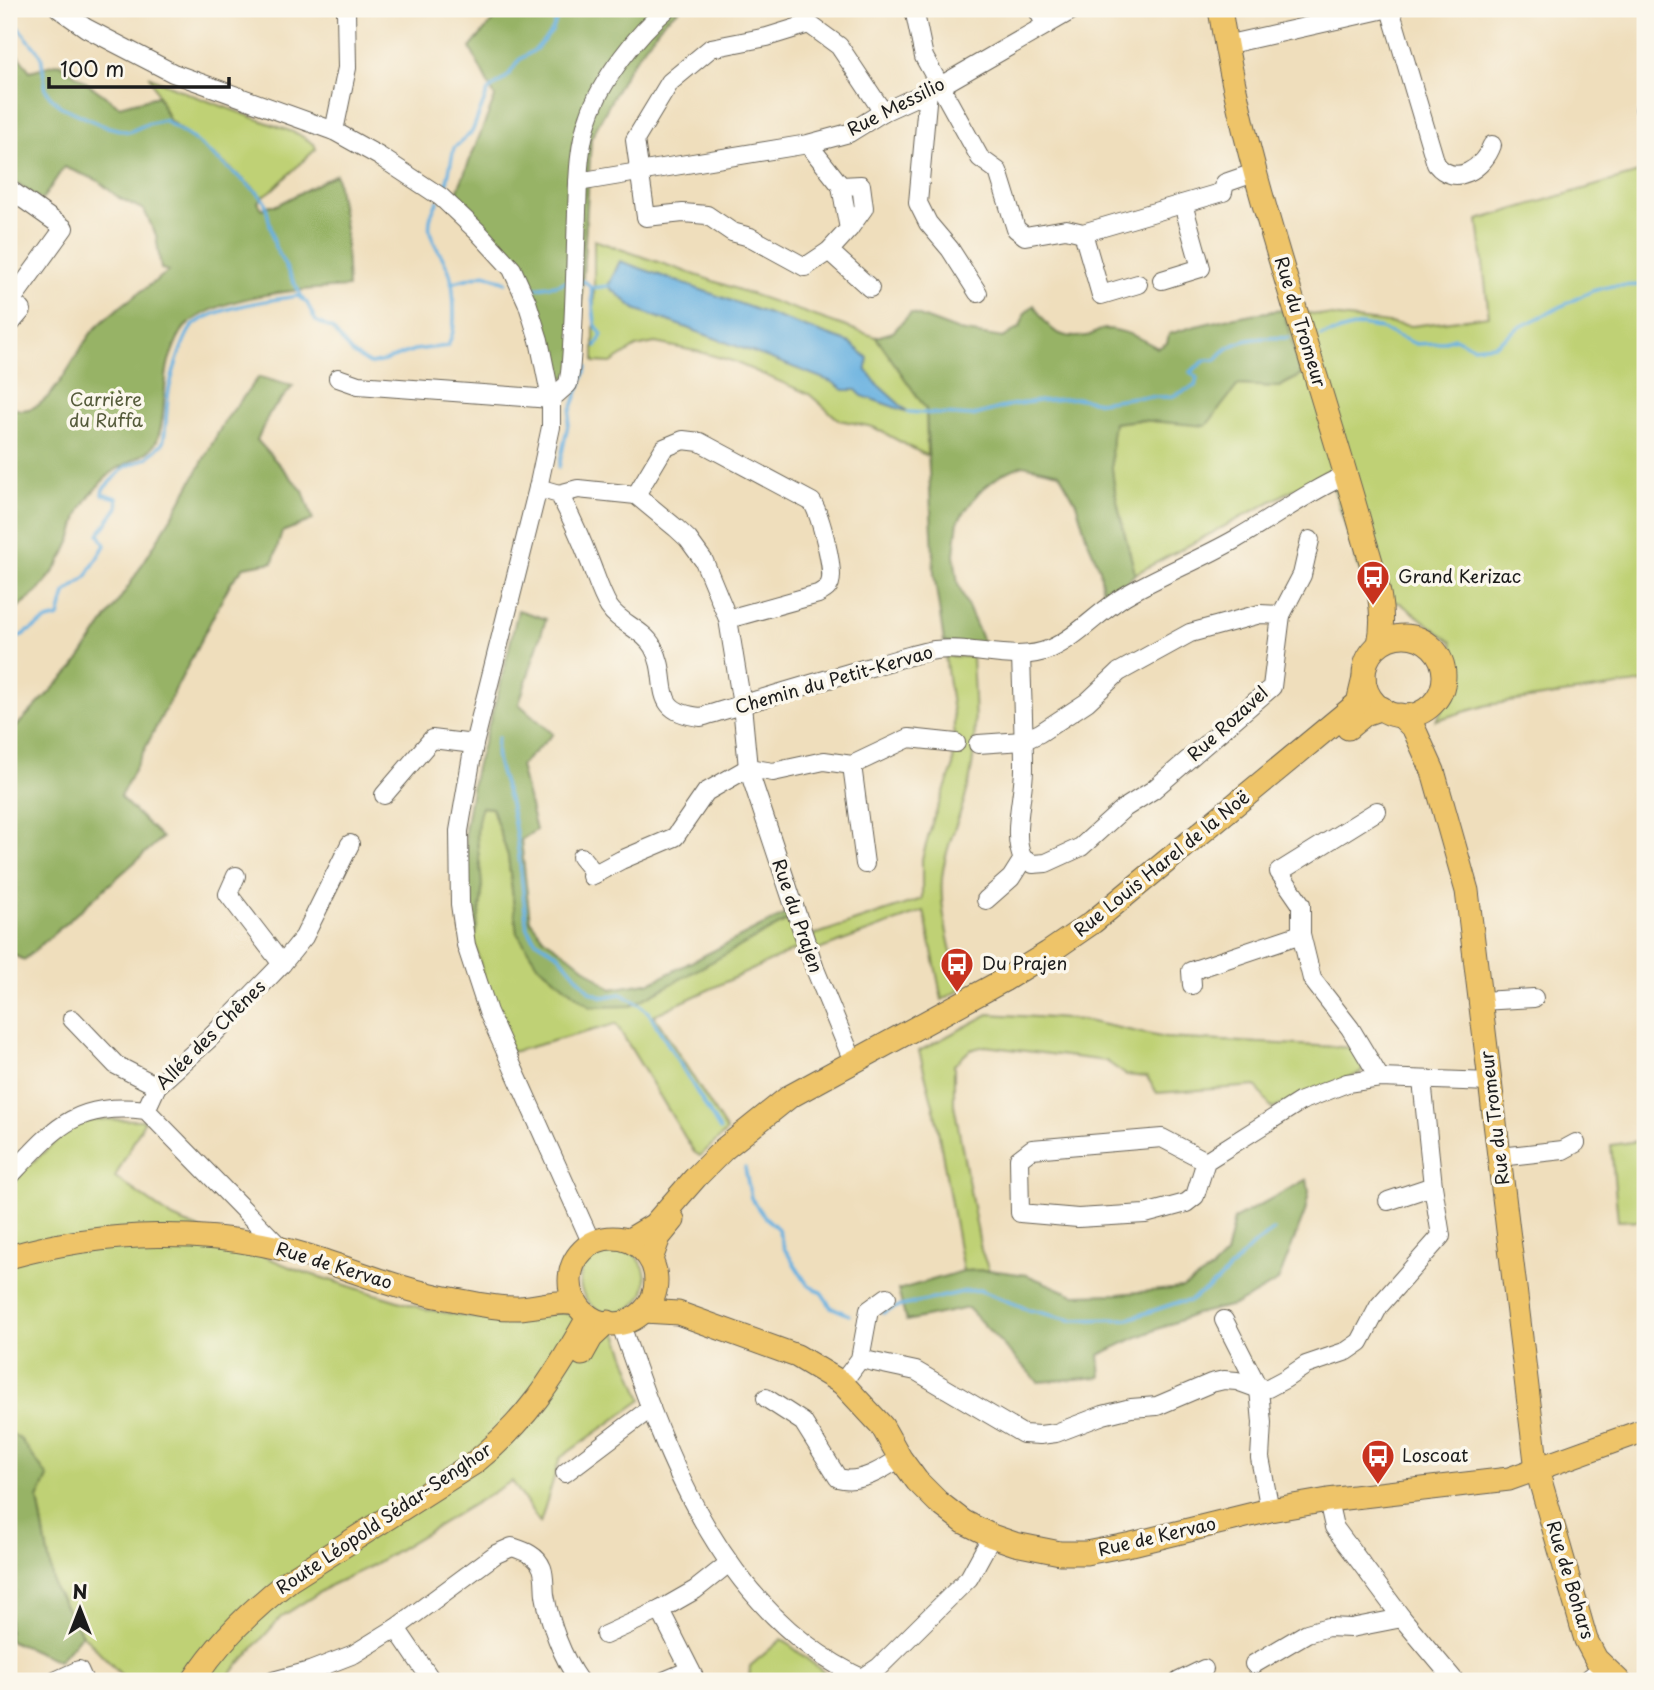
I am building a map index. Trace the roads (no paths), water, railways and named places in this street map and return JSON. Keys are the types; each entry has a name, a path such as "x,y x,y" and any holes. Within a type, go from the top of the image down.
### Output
{"main road":[{"name":"Rue du Tromeur","path":"1214,9 1225,45 1254,173 1381,598 1383,626 1379,644"},
{"name":"Rue du Tromeur","path":"1220,9 1225,45"},
{"name":"Rue du Tromeur","path":"1381,598 1396,622 1409,636"},
{"path":"1409,636 1424,641 1436,652 1443,666 1444,681 1438,696 1427,708 1415,714 1391,712 1373,700 1364,678 1365,665 1379,644 1394,637 1409,636"},
{"name":"Rue Louis Harel de la Noë","path":"629,1240 654,1225 696,1177 747,1129 789,1097 1004,980 1093,922 1359,703 1364,678"},
{"name":"Rue du Tromeur","path":"1427,708 1427,732 1433,771 1467,891 1537,1469"},
{"name":"Rue du Tromeur","path":"1391,712 1414,729 1433,771"},
{"name":"Rue Louis Harel de la Noë","path":"651,1259 659,1237 667,1227 709,1178 757,1134 813,1095 1078,945 1116,918 1365,714 1391,712"},
{"path":"534,1307 569,1281 574,1262 580,1253 601,1239 615,1237 629,1240 642,1248 651,1259 656,1272 652,1300 644,1311 632,1320 598,1316 569,1281"},
{"name":"Rue de Kervao","path":"9,1257 70,1242 116,1238 200,1238 281,1248 393,1285 442,1297 496,1307 534,1307 563,1301 598,1316"},
{"path":"656,1286 678,1314"},
{"name":"Rue de Kervao","path":"644,1311 678,1314 779,1348 842,1383 882,1426 900,1458 917,1481 938,1502 964,1521 992,1536 1038,1550 1060,1553 1086,1553 1132,1544 1270,1510 1328,1500 1509,1479 1645,1430"},
{"name":"Route Léopold Sédar-Senghor","path":"193,1681 227,1636 290,1580 494,1447 543,1393 585,1324 598,1316"},
{"name":"Route Léopold Sédar-Senghor","path":"208,1681 239,1642 276,1606 484,1471 522,1437 553,1400 591,1338 598,1316"},
{"name":"Rue de Bohars","path":"1537,1469 1586,1640 1602,1676"}],"street":[{"path":"59,9 86,28 173,73 334,131 379,156 426,187 460,214 512,269 531,315 551,399 551,427 474,744 459,831 460,904 466,945 488,1012 592,1244"},
{"path":"334,131 347,68 346,9"},
{"path":"338,378 358,385 551,399 568,384 572,350 578,182 581,148 589,117 599,94 637,40 667,9"},
{"path":"914,9 924,57 935,88 980,158 998,171 1016,229 1020,233 1031,237 1066,229 1083,233 1223,192 1225,183 1254,173"},
{"path":"1037,9 1046,25"},
{"name":"Rue Messilio","path":"578,182 808,144 849,133 1074,9"},
{"path":"1225,45 1344,13 1387,9 1436,164 1441,171 1458,175 1481,165 1492,145"},
{"path":"808,144 841,186 849,229 829,251 805,267 750,237 732,232 707,215 683,213 646,217 635,140 670,82 711,48 767,37 811,17 839,46 883,112"},
{"path":"935,88 918,204 928,223 950,249 978,293"},
{"path":"9,189 64,228 9,303 22,310 11,323 9,321"},
{"path":"1162,280 1201,268 1183,204"},
{"path":"1083,233 1101,295 1138,285"},
{"path":"829,251 870,288"},
{"path":"538,488 559,494 578,489 636,495 664,448 683,440 700,442 812,502 819,512 827,549 832,579 828,587 818,594 728,619"},
{"name":"Chemin du Petit-Kervao","path":"559,494 572,517 610,610 652,644 658,659 664,694 673,710 684,716 701,718 932,651 1037,654 1067,641 1127,594 1236,539 1322,486 1346,475"},
{"name":"Rue du Prajen","path":"636,495 658,511 688,540 704,561 728,619 742,705 748,768 815,969 853,1061"},
{"name":"Rue Rozavel","path":"1023,859 1033,864 1046,863 1081,847 1123,809 1153,790 1272,687 1282,615 1302,575 1310,540"},
{"path":"978,744 1023,741 1069,715 1119,672 1190,633 1260,614 1282,615"},
{"path":"986,900 1010,878 1023,859 1018,828 1024,771 1021,655"},
{"path":"581,858 593,875 675,837 706,792 748,768 773,772 824,761 852,765 909,738 956,743"},
{"path":"384,795 432,740 474,744"},
{"path":"852,765 865,864"},
{"path":"1377,811 1279,872 1301,904 1301,934 1312,979 1350,1028 1380,1078"},
{"name":"Allée des Chênes","path":"146,1110 158,1086 209,1039 282,964 304,937 350,844"},
{"path":"236,876 228,894 282,964"},
{"path":"1192,985 1191,971 1301,934"},
{"path":"1482,1001 1534,999"},
{"path":"72,1018 116,1065 158,1086"},
{"path":"1206,1161 1162,1138 1032,1149 1018,1159 1020,1213 1078,1218 1132,1215 1186,1203 1195,1196 1206,1161 1301,1101 1347,1083 1380,1078 1491,1082"},
{"path":"860,1359 916,1371 1023,1434 1032,1434 1056,1433 1131,1408 1157,1406 1210,1383 1224,1380 1237,1381 1259,1389 1268,1388 1306,1365 1347,1351 1360,1342 1379,1306 1441,1236 1422,1080"},
{"path":"9,1177 52,1131 73,1117 99,1109 121,1107 146,1110 281,1248"},
{"path":"1500,1157 1563,1150 1576,1143"},
{"path":"1388,1200 1433,1186"},
{"path":"842,1383 860,1359 869,1310 887,1297"},
{"path":"598,1316 652,1408 691,1502 729,1563 749,1589 798,1637 862,1680 879,1667 969,1578 992,1536"},
{"path":"1224,1320 1259,1389 1262,1423 1260,1458 1270,1510"},
{"path":"766,1398 803,1422 838,1478 849,1481 860,1479 900,1458"},
{"path":"565,1473 652,1408"},
{"path":"1328,1500 1334,1527 1402,1618 1455,1681"},
{"path":"273,1681 313,1676 354,1654 396,1628 496,1554 512,1547 532,1554 542,1569 553,1627 572,1672 579,1681"},
{"path":"605,1635 660,1610 695,1590 729,1563"},
{"path":"660,1610 693,1675 664,1681"},
{"path":"1254,1664 1307,1633 1328,1627 1351,1628 1402,1618"},
{"path":"396,1628 432,1681"},
{"path":"1179,1681 1204,1669"},
{"path":"55,1681 79,1670 84,1681"}],"water":[{"path":"620,261 850,343 868,358 866,369 877,384 908,412 862,396 856,390 844,390 832,382 635,309 608,286"}],"waterway":[{"path":"14,9 15,17 12,20 41,55 46,90 60,106 104,126 129,132 164,120 192,138 257,192 265,202 275,247 303,299"},
{"path":"445,191 454,148 472,132 488,91 508,76 519,60 536,49 552,31 561,9"},
{"path":"9,643 47,620 59,617 65,593 86,577 105,545 99,534 118,507 117,498 102,494 103,489 125,467 147,458 163,443 171,384 182,345 194,325 215,313 229,309 298,296 307,303 316,321 332,329 352,353 370,364 414,350 448,346 454,325 452,283 430,230 432,212 438,201"},
{"path":"451,283 485,274 506,282"},
{"path":"535,288 570,280"},
{"path":"581,281 591,288 595,324 602,335 596,346"},
{"path":"1321,336 1361,325 1379,328 1416,344 1438,343 1455,338 1473,347 1495,345 1518,328 1592,291 1612,286 1645,285"},
{"path":"592,288 608,286"},
{"path":"908,412 972,416 1038,401 1076,398 1099,402 1136,397 1171,397 1195,386 1197,378 1190,372 1206,360 1216,360 1230,347 1258,338 1288,338"},
{"path":"559,467 571,410 587,367"},
{"path":"498,738 497,755 514,823 527,928 535,940 559,955 590,992 604,997 621,994 649,1013 720,1130"},
{"path":"745,1168 751,1198 762,1214 778,1229 784,1248 807,1284 821,1292 831,1307 849,1315"},
{"path":"883,1313 897,1307 979,1290 1030,1310 1071,1320 1128,1319 1190,1301 1217,1282 1252,1246 1274,1230"}],"place":[{"name":"Grand Kerizac","path":"1373,607"},
{"name":"Du Prajen","path":"957,994"},
{"name":"Loscoat","path":"1378,1486"}],"park label":[{"name":"Carrière du Ruffa","path":"106,410"}]}
